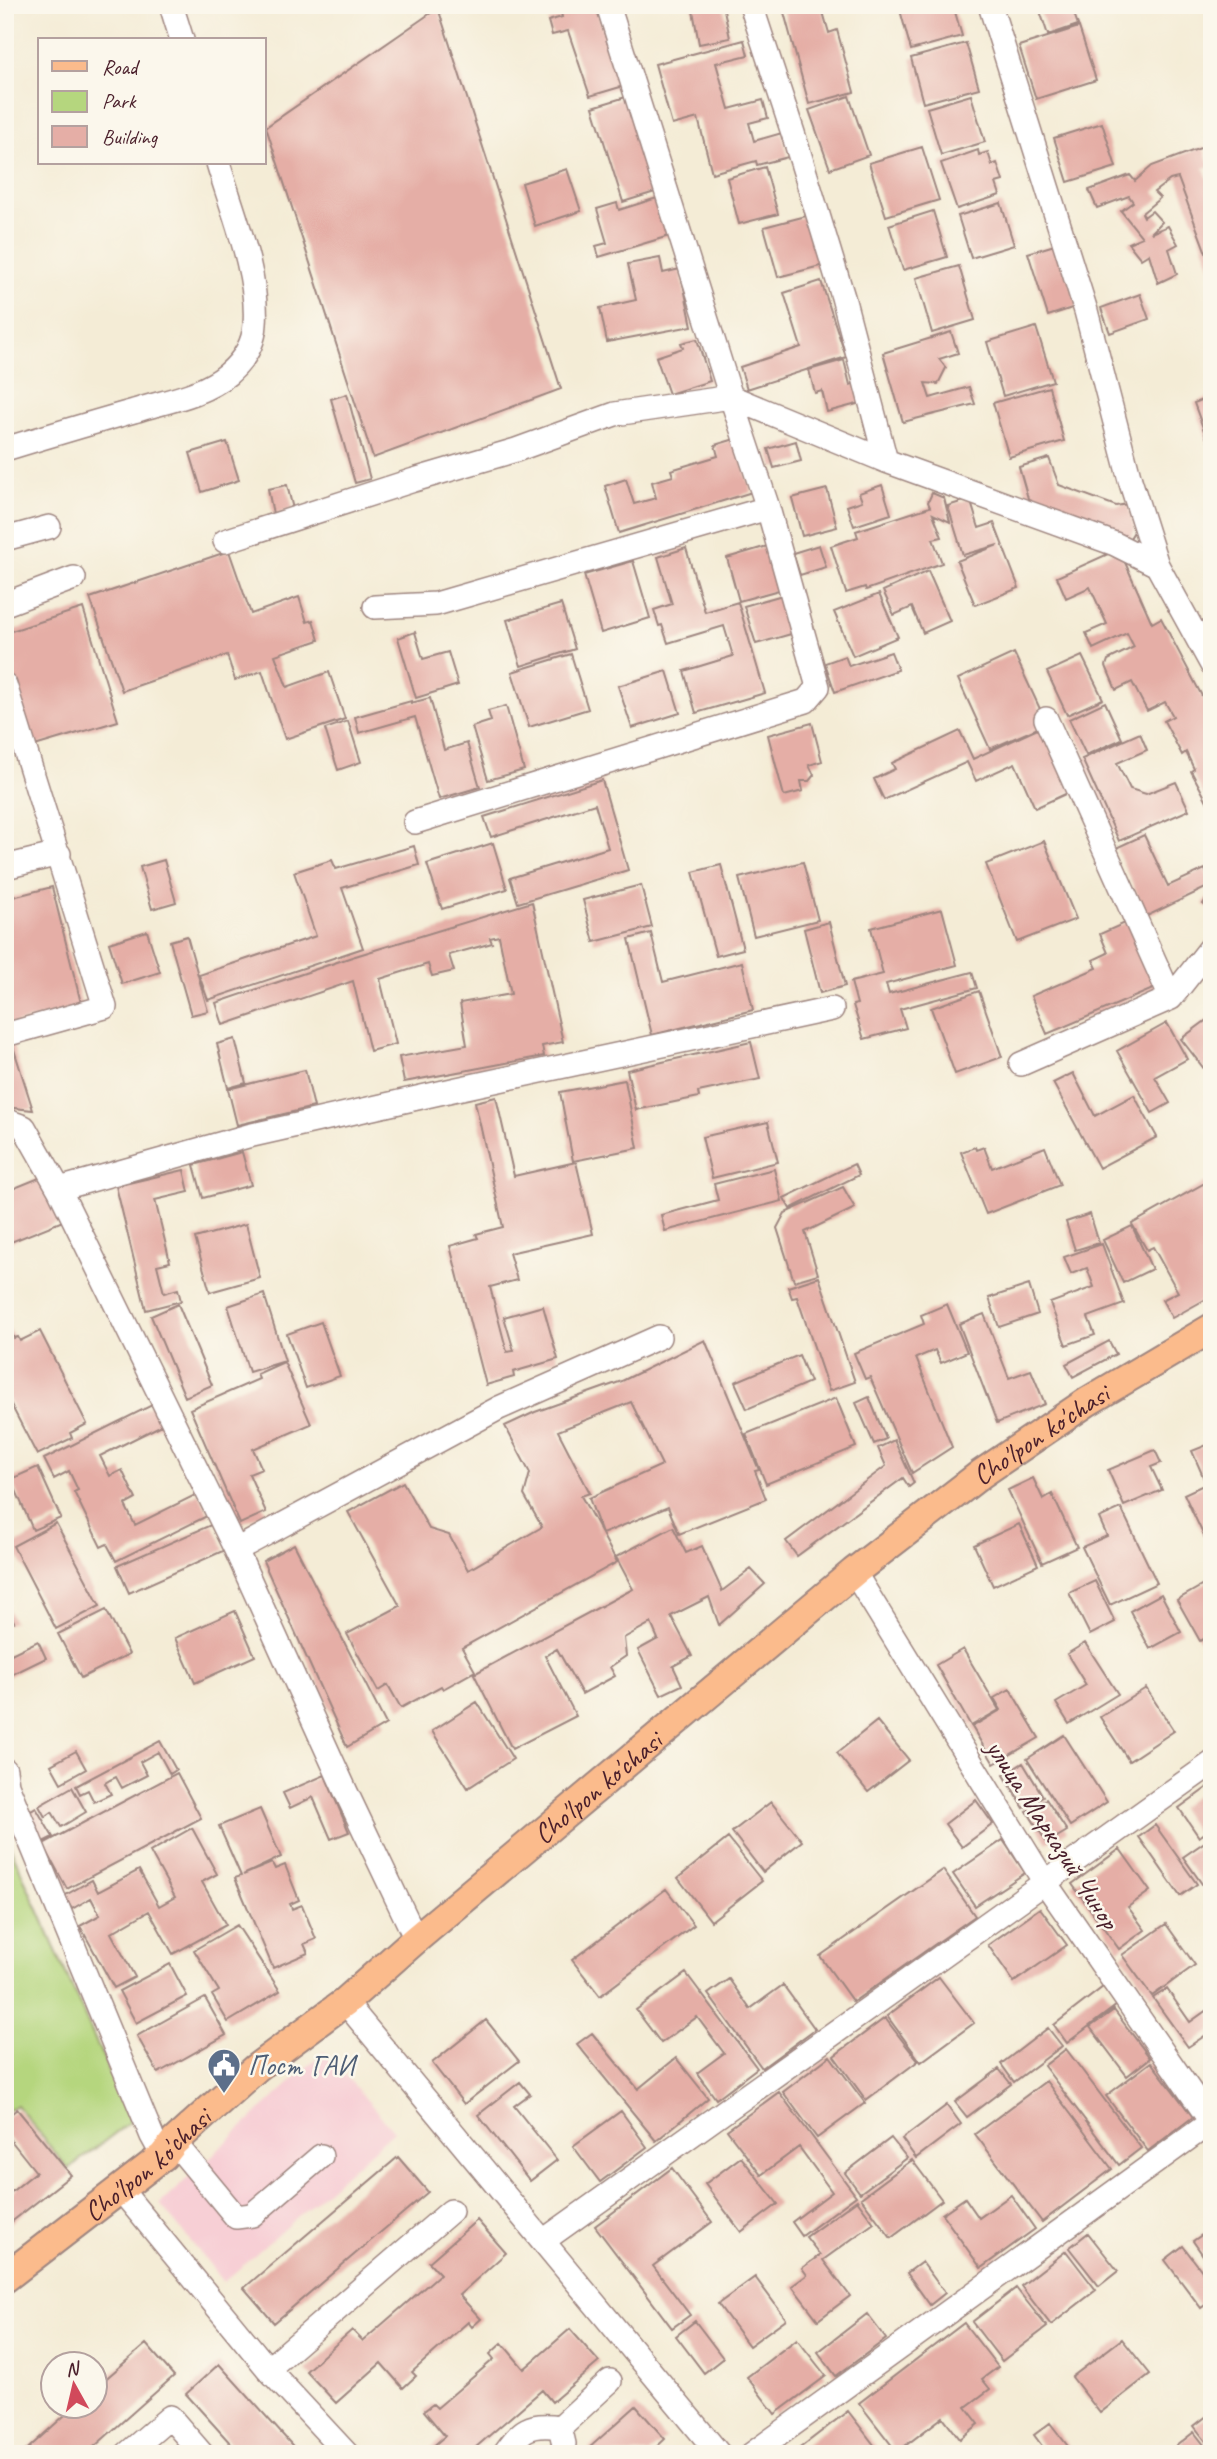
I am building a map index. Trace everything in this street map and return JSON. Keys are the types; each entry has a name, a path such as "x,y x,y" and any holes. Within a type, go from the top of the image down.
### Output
{"main road":[{"name":"Cho'lpon ko'chasi","path":"5,2278 121,2190 257,2068 345,2002 416,1939 854,1572 981,1475 1087,1402 1212,1328"}],"street":[{"path":"171,5 180,38"},
{"path":"415,822 806,701 818,687 768,508 608,5"},
{"path":"751,5 843,296 886,461"},
{"path":"990,5 1086,311 1130,480 1157,565 1212,665"},
{"path":"5,449 193,393 227,375 240,361 254,335 254,295 218,164"},
{"path":"225,541 516,450 615,414 731,397 886,461 1115,544 1157,565"},
{"path":"375,607 436,604 768,508"},
{"path":"5,539 49,527"},
{"path":"5,604 74,578"},
{"path":"5,685 106,1007 5,1035"},
{"path":"1046,719 1171,998"},
{"path":"5,867 59,854"},
{"path":"1021,1064 1171,998 1212,946"},
{"path":"59,1189 248,1136 457,1088 832,1009"},
{"path":"5,1123 24,1127 59,1189 236,1550 346,1793 416,1939"},
{"path":"236,1550 499,1408 659,1337"},
{"name":"улица Марказий Чинор","path":"854,1572 1044,1881 1211,2122"},
{"path":"543,2241 1212,1763"},
{"path":"5,1770 12,1797 146,2124 236,2217 252,2215 321,2156"},
{"path":"345,2002 718,2453"},
{"path":"752,2454 1211,2122"},
{"path":"121,2190 268,2369 347,2454"},
{"path":"268,2369 451,2211"},
{"path":"560,2427 610,2381"},
{"path":"127,2454 170,2417 202,2454"},
{"path":"504,2454 519,2434 542,2424 560,2427"},
{"path":"560,2427 564,2444 560,2454"}],"shaded area":[{"path":"324,2051 394,2131 224,2282 160,2204"}],"green space":[{"path":"5,1835 131,2121 68,2169 17,2105 5,2113"}],"building":[{"path":"559,5 596,5 609,48 616,46 627,85 590,96 568,31 552,35 548,21 562,17"},
{"path":"692,5 723,5 730,38 699,44"},
{"path":"782,5 821,5 829,33 837,30 854,92 809,104"},
{"path":"918,5 953,5 962,36 911,50 900,10"},
{"path":"1038,5 1071,5 1078,25 1048,35"},
{"path":"438,8 561,389 373,458 266,127"},
{"path":"1079,27 1096,80 1036,99 1019,46"},
{"path":"744,40 748,55 716,63 729,109 763,100 768,118 749,123 754,141 782,133 788,157 757,165 756,161 712,173 698,118 672,125 655,64"},
{"path":"966,43 979,88 923,103 911,58"},
{"path":"971,95 985,142 941,155 927,108"},
{"path":"629,96 658,191 623,202 593,107"},
{"path":"849,96 869,155 830,169 809,110"},
{"path":"1102,123 1116,167 1068,182 1054,138"},
{"path":"922,147 939,200 886,216 869,163"},
{"path":"1203,147 1210,166 1204,168 1212,191 1212,269 1178,178 1170,180 1154,192 1160,198 1142,213 1144,217 1152,211 1162,222 1151,233 1168,226 1178,244 1169,249 1177,274 1158,283 1149,254 1141,259 1128,243 1142,237 1121,211 1133,202 1129,196 1097,208 1089,190 1130,175 1135,181 1152,166"},
{"path":"978,150 979,155 988,152 992,165 997,163 1003,181 996,183 1000,195 957,209 941,163"},
{"path":"765,167 778,214 739,224 727,178"},
{"path":"567,169 581,211 535,226 522,183"},
{"path":"657,198 669,236 599,257 596,246 607,243 597,209 617,203 619,210"},
{"path":"1001,203 1014,245 971,258 958,216"},
{"path":"933,211 947,257 903,270 889,225"},
{"path":"810,215 824,265 778,277 764,227"},
{"path":"1058,244 1078,306 1048,316 1028,253"},
{"path":"660,258 663,273 680,269 692,326 607,342 600,308 636,300 628,264"},
{"path":"959,266 975,320 932,333 916,278"},
{"path":"821,281 846,357 747,389 740,367 801,347 784,293"},
{"path":"1140,294 1149,319 1110,333 1101,308"},
{"path":"1036,327 1053,381 1003,396 987,342"},
{"path":"951,332 958,353 939,359 946,368 938,384 925,383 930,398 969,387 975,404 903,422 883,353"},
{"path":"697,339 710,381 669,394 656,357 683,348 681,343"},
{"path":"844,360 850,385 856,383 861,403 827,412 822,391 815,393 809,370"},
{"path":"1049,387 1064,441 1009,457 993,403"},
{"path":"347,394 370,479 355,483 331,399"},
{"path":"1212,396 1212,450 1211,450 1194,403"},
{"path":"735,439 752,492 619,533 605,486 626,479 634,504 656,498 652,482 673,476 671,470 718,456 715,445"},
{"path":"796,441 801,461 774,468 768,449"},
{"path":"227,442 239,480 202,492 190,453"},
{"path":"1049,458 1059,485 1116,506 1128,504 1135,530 1130,538 1117,540 1031,509 1019,467"},
{"path":"287,485 293,509 273,514 268,489"},
{"path":"882,485 891,514 854,526 847,506 862,501 859,493"},
{"path":"827,489 837,527 802,536 792,498"},
{"path":"932,493 944,498 950,522 933,514 942,537 933,539 942,563 866,590 865,587 846,593 831,546 858,537 856,531 930,507 928,502"},
{"path":"970,499 979,528 994,523 1019,588 975,605 957,561 998,545 963,555 948,506"},
{"path":"774,544 786,588 739,601 727,558"},
{"path":"819,545 826,567 800,575 793,553"},
{"path":"686,548 705,612 738,602 765,693 696,713 684,671 733,656 724,626 668,643 662,625 659,626 654,610 672,604 658,557"},
{"path":"1119,549 1152,623 1161,618 1212,715 1212,801 1208,803 1191,771 1194,769 1186,752 1182,755 1164,721 1173,716 1165,702 1147,711 1132,682 1116,690 1106,666 1108,660 1134,647 1127,633 1093,649 1086,633 1107,624 1090,587 1066,598 1057,577"},
{"path":"229,551 251,614 299,597 307,622 313,620 319,640 275,655 287,687 329,672 345,719 285,739 262,671 235,680 227,655 122,691 90,598"},
{"path":"633,561 650,618 601,633 584,575"},
{"path":"928,571 950,621 923,633 912,607 894,615 883,591"},
{"path":"786,594 798,632 756,644 744,606"},
{"path":"879,594 898,637 853,656 834,612"},
{"path":"561,604 575,649 521,666 507,620"},
{"path":"83,608 118,721 28,748 5,674 5,633"},
{"path":"415,632 423,659 448,652 458,685 416,698 398,638"},
{"path":"891,652 898,670 835,692 825,663 845,656 849,666"},
{"path":"1014,653 1047,724 990,749 958,679"},
{"path":"571,654 588,709 529,727 512,672"},
{"path":"1082,656 1103,699 1067,715 1047,672"},
{"path":"667,671 680,713 632,728 618,686"},
{"path":"430,698 444,750 467,743 480,787 439,799 415,717 359,733 355,717"},
{"path":"1105,702 1122,739 1086,755 1069,719"},
{"path":"506,706 524,770 488,780 472,727 491,721 488,711"},
{"path":"348,721 361,762 338,770 325,729"},
{"path":"812,723 822,761 809,765 814,775 809,781 801,781 803,791 784,796 768,735"},
{"path":"1042,727 1072,791 1035,808 1015,763 976,781 967,762 884,800 874,779 895,769 892,763 960,731 973,759"},
{"path":"1140,733 1147,750 1117,763 1130,789 1146,794 1176,782 1189,810 1119,841 1082,759"},
{"path":"602,780 628,870 518,903 510,878 608,848 595,804 491,837 484,817"},
{"path":"1144,835 1168,886 1205,869 1212,885 1147,916 1116,848"},
{"path":"1044,841 1076,919 1017,942 986,864"},
{"path":"493,843 507,889 442,909 427,864"},
{"path":"414,846 419,865 342,888 363,948 208,1000 199,975 316,936 294,872 332,860 336,869"},
{"path":"164,860 176,902 152,909 140,867"},
{"path":"803,862 818,920 754,936 739,878"},
{"path":"721,865 743,949 716,956 693,872"},
{"path":"641,885 652,927 594,942 583,900"},
{"path":"52,887 82,1007 5,1026 5,899"},
{"path":"1212,891 1212,911 1203,904"},
{"path":"532,902 563,1042 542,1046 544,1056 404,1082 399,1057 467,1045 460,1003 511,994 499,936 490,938 492,943 449,955 454,971 432,976 428,964 380,979 396,1044 370,1051 353,981 223,1025 216,1003 352,957"},
{"path":"942,909 957,965 886,984 889,994 972,972 977,988 900,1009 906,1028 864,1039 853,1005 857,1004 851,982 883,974 871,928"},
{"path":"1132,920 1160,986 1047,1034 1031,996 1097,968 1093,960 1108,953 1100,934"},
{"path":"829,922 845,986 820,993 804,929"},
{"path":"147,931 160,972 122,984 109,943"},
{"path":"651,933 663,982 742,962 753,1010 652,1035 629,939"},
{"path":"187,936 208,1011 191,1015 170,941"},
{"path":"979,991 1002,1057 955,1074 931,1008"},
{"path":"1212,1016 1212,1079 1181,1039"},
{"path":"1167,1023 1187,1059 1155,1077 1170,1103 1152,1113 1117,1051"},
{"path":"235,1039 246,1083 228,1088 217,1044"},
{"path":"11,1040 33,1110 5,1107 5,1042"},
{"path":"751,1042 760,1079 698,1092 699,1097 636,1110 627,1070"},
{"path":"305,1070 314,1107 237,1125 228,1089"},
{"path":"1073,1073 1095,1116 1134,1095 1157,1137 1099,1168 1053,1083"},
{"path":"625,1080 638,1148 573,1161 560,1092"},
{"path":"496,1097 514,1176 576,1162 593,1234 509,1253 517,1280 490,1287 507,1352 514,1351 504,1317 543,1306 558,1359 513,1372 514,1377 486,1385 450,1246 478,1238 476,1234 503,1227 475,1102"},
{"path":"768,1122 778,1162 712,1178 702,1137"},
{"path":"975,1147 976,1150 984,1147 992,1168 1045,1147 1060,1185 986,1214 961,1152"},
{"path":"242,1152 251,1185 203,1198 194,1165"},
{"path":"854,1164 859,1175 790,1209 784,1198"},
{"path":"774,1169 782,1201 665,1231 661,1215 718,1200 714,1184"},
{"path":"184,1170 189,1192 155,1200 170,1262 157,1265 164,1293 178,1289 181,1301 146,1310 116,1186"},
{"path":"44,1176 63,1221 11,1242 5,1228 5,1192"},
{"path":"1212,1179 1212,1299 1208,1298 1172,1318 1162,1300 1178,1292 1153,1247 1147,1250 1132,1224"},
{"path":"843,1187 855,1208 805,1232 818,1274 794,1281 777,1228 785,1213"},
{"path":"1090,1214 1099,1243 1075,1250 1066,1222"},
{"path":"246,1224 260,1278 210,1292 195,1238"},
{"path":"1132,1226 1152,1269 1123,1283 1103,1240"},
{"path":"1102,1244 1124,1304 1088,1317 1095,1335 1066,1345 1050,1303 1094,1287 1087,1268 1071,1274 1064,1257"},
{"path":"819,1277 855,1382 829,1391 797,1297 792,1298 788,1287"},
{"path":"1029,1285 1038,1314 999,1327 989,1298"},
{"path":"264,1294 285,1361 249,1372 228,1306"},
{"path":"178,1304 212,1385 185,1397 151,1316"},
{"path":"947,1304 967,1352 941,1363 935,1350 916,1358 952,1447 912,1473 870,1377 865,1379 854,1353 924,1324 921,1315"},
{"path":"984,1314 1009,1378 1031,1370 1045,1404 997,1423 959,1324"},
{"path":"5,1321 14,1338 18,1337 20,1341 40,1331 87,1424 70,1433 72,1438 37,1455 5,1393"},
{"path":"321,1322 340,1376 306,1388 287,1334"},
{"path":"705,1340 759,1470 755,1471 766,1499 679,1534 668,1507 602,1534 617,1562 462,1648 475,1671 401,1708 388,1685 378,1691 347,1634 400,1606 348,1512 403,1482 429,1529 449,1535 468,1570 542,1527 524,1495 530,1473 505,1426 535,1412 622,1381","holes":["631,1402 662,1465 589,1498 602,1534 581,1496 590,1493 558,1431"]},
{"path":"1109,1341 1116,1354 1073,1377 1066,1364"},
{"path":"799,1355 810,1382 747,1409 735,1382"},
{"path":"284,1362 311,1424 253,1449 262,1469 249,1474 266,1512 240,1524 190,1409 259,1379 257,1374"},
{"path":"869,1397 886,1439 874,1444 856,1403"},
{"path":"836,1398 856,1447 766,1484 746,1434"},
{"path":"156,1403 166,1423 100,1456 110,1476 122,1470 136,1499 125,1505 135,1525 199,1493 209,1515 116,1561 107,1544 101,1547 74,1492 78,1490 69,1471 54,1479 44,1459"},
{"path":"894,1440 914,1483 909,1487 903,1478 797,1556 786,1541 886,1466 878,1448"},
{"path":"1212,1443 1212,1478 1205,1481 1192,1451"},
{"path":"1155,1450 1161,1463 1151,1467 1162,1490 1124,1506 1108,1470"},
{"path":"38,1467 61,1518 33,1530 11,1479"},
{"path":"1033,1478 1043,1499 1052,1494 1077,1547 1042,1563 1008,1490"},
{"path":"1212,1481 1212,1553 1184,1494"},
{"path":"1121,1508 1157,1583 1110,1605 1082,1547 1107,1536 1099,1518"},
{"path":"56,1523 100,1606 56,1629 13,1546"},
{"path":"213,1524 225,1550 129,1593 117,1566"},
{"path":"1019,1524 1038,1565 993,1586 974,1545"},
{"path":"673,1527 686,1553 702,1546 722,1591 751,1569 765,1584 719,1625 709,1597 671,1616 692,1656 673,1666 682,1685 661,1695 638,1650 658,1639 651,1623 624,1638 626,1656 610,1667 615,1676 582,1694 557,1649 545,1656 576,1716 512,1749 474,1674 633,1589 616,1557"},
{"path":"294,1544 386,1724 347,1747 263,1561"},
{"path":"1212,1580 1212,1635 1200,1641 1177,1600"},
{"path":"1095,1581 1115,1622 1090,1635 1069,1593"},
{"path":"1161,1594 1181,1632 1150,1649 1130,1611"},
{"path":"5,1603 14,1622 5,1625"},
{"path":"106,1610 129,1654 81,1678 58,1634"},
{"path":"235,1611 255,1656 195,1683 175,1638"},
{"path":"38,1641 46,1658 5,1678 5,1657"},
{"path":"1085,1643 1118,1694 1069,1724 1056,1703 1086,1685 1067,1654"},
{"path":"963,1649 999,1710 971,1726 936,1665"},
{"path":"1146,1688 1174,1731 1129,1761 1100,1717"},
{"path":"1010,1689 1039,1738 994,1764 972,1727 1001,1710 994,1698"},
{"path":"477,1702 513,1759 468,1788 432,1731"},
{"path":"877,1721 909,1760 868,1792 837,1753"},
{"path":"1064,1735 1107,1802 1070,1826 1027,1759"},
{"path":"160,1741 176,1770 170,1774 158,1752 140,1762 147,1775 122,1788 116,1777 110,1780 105,1783 111,1794 94,1802 88,1790 80,1794 76,1786"},
{"path":"76,1751 86,1769 61,1783 51,1765"},
{"path":"1023,1763 1043,1796 1024,1808 1004,1775"},
{"path":"177,1773 201,1818 67,1889 43,1844"},
{"path":"325,1775 349,1832 331,1839 313,1797 290,1808 283,1793"},
{"path":"1212,1784 1212,1828 1199,1837 1179,1808"},
{"path":"72,1787 86,1812 61,1827 52,1812 45,1817 39,1806"},
{"path":"1046,1799 1067,1831 1047,1843 1027,1811"},
{"path":"976,1800 993,1824 962,1847 945,1824"},
{"path":"771,1802 802,1841 763,1872 732,1832"},
{"path":"36,1808 53,1837 39,1844 23,1816"},
{"path":"260,1809 281,1857 243,1875 272,1863 275,1869 285,1865 299,1900 290,1904 292,1909 302,1905 316,1939 304,1944 308,1953 273,1968 235,1878 241,1876 219,1826"},
{"path":"1155,1825 1197,1884 1180,1896 1139,1837"},
{"path":"192,1828 217,1874 202,1882 226,1925 173,1954 149,1911 111,1933 135,1977 114,1988 80,1926 100,1915 91,1898 72,1909 64,1896 92,1880 98,1892 139,1870 159,1906 175,1897 150,1852"},
{"path":"1212,1837 1212,1898 1183,1857"},
{"path":"728,1838 762,1881 711,1921 678,1878"},
{"path":"1003,1840 1025,1873 975,1906 953,1874"},
{"path":"1120,1849 1150,1891 1128,1907 1145,1930 1119,1949 1072,1884"},
{"path":"943,1870 975,1916 853,2002 820,1956"},
{"path":"666,1889 694,1925 600,1996 572,1960"},
{"path":"1040,1908 1067,1945 1014,1982 988,1945"},
{"path":"1166,1924 1195,1965 1152,1996 1122,1955"},
{"path":"237,1925 280,1991 228,2022 212,1995 219,1991 194,1950"},
{"path":"170,1964 187,1996 136,2023 119,1991"},
{"path":"686,1973 757,2068 716,2099 697,2073 724,2053 697,2017 661,2043 636,2010"},
{"path":"939,1977 974,2023 921,2062 887,2016"},
{"path":"729,1979 750,2009 783,1985 815,2029 762,2068 708,1994"},
{"path":"1103,1987 1117,2005 1067,2043 1054,2025"},
{"path":"1167,1989 1190,2022 1207,2010 1212,2017 1212,2031 1188,2047 1153,1998"},
{"path":"205,1998 226,2035 158,2073 137,2036"},
{"path":"1114,2010 1150,2058 1127,2076 1090,2027"},
{"path":"885,2018 918,2061 866,2100 834,2056"},
{"path":"486,2020 519,2061 464,2104 432,2063"},
{"path":"1048,2028 1062,2046 1014,2082 1001,2064"},
{"path":"592,2033 638,2089 676,2058 708,2098 656,2141 577,2044"},
{"path":"1066,2049 1141,2148 1119,2165 1044,2066"},
{"path":"830,2056 865,2103 817,2138 783,2092"},
{"path":"1151,2062 1193,2117 1148,2151 1106,2096"},
{"path":"999,2069 1011,2084 967,2117 955,2102"},
{"path":"1046,2081 1112,2169 1042,2222 975,2134"},
{"path":"520,2082 530,2094 514,2106 557,2160 530,2181 478,2115"},
{"path":"779,2092 856,2196 802,2236 792,2222 832,2192 799,2147 761,2175 727,2130"},
{"path":"947,2105 961,2124 916,2158 902,2139"},
{"path":"17,2109 71,2175 5,2227 5,2197 36,2172 5,2133 5,2119"},
{"path":"621,2111 647,2147 600,2182 573,2146"},
{"path":"891,2138 907,2158 860,2193 845,2173"},
{"path":"398,2157 428,2192 274,2323 244,2288"},
{"path":"741,2157 778,2204 741,2232 705,2184"},
{"path":"912,2160 942,2200 891,2238 861,2198"},
{"path":"672,2168 712,2222 653,2266 690,2315 672,2328 595,2226"},
{"path":"1011,2195 1035,2229 981,2268 942,2214 965,2198 979,2218"},
{"path":"857,2200 874,2223 823,2260 850,2296 818,2320 792,2286 807,2275 802,2268 820,2255 806,2237"},
{"path":"477,2220 506,2253 459,2295 481,2319 472,2327 468,2322 412,2372 416,2376 403,2388 381,2363 336,2403 306,2371 352,2330 363,2341 440,2274 429,2262"},
{"path":"1212,2228 1212,2268 1193,2241"},
{"path":"1088,2233 1118,2271 1099,2286 1069,2248"},
{"path":"1183,2246 1212,2284 1212,2300 1201,2308 1165,2260"},
{"path":"1066,2251 1096,2290 1051,2325 1021,2286"},
{"path":"922,2262 945,2293 930,2305 907,2273"},
{"path":"755,2277 786,2319 749,2346 718,2304"},
{"path":"1016,2288 1047,2327 1002,2361 972,2322"},
{"path":"867,2314 886,2339 836,2376 818,2352"},
{"path":"695,2321 723,2358 704,2373 676,2336"},
{"path":"964,2323 998,2367 982,2379 990,2389 966,2407 979,2424 960,2439 943,2417 897,2452 859,2403"},
{"path":"570,2329 599,2362 552,2402 542,2390 468,2454 424,2454 445,2436 424,2411 433,2404 437,2408 494,2359 490,2354 502,2343 524,2369"},
{"path":"797,2339 826,2376 775,2414 747,2377"},
{"path":"1122,2339 1150,2374 1100,2413 1072,2377"},
{"path":"146,2344 174,2376 86,2454 22,2454 60,2420 108,2420 108,2377"},
{"path":"219,2364 300,2454 240,2454 186,2394"},
{"path":"636,2406 665,2439 649,2454 594,2454 589,2448"},
{"path":"848,2411 881,2454 798,2454 796,2451"},
{"path":"1212,2412 1212,2449 1194,2426"},
{"path":"1050,2423 1074,2454 1048,2454 1034,2435"},
{"path":"1194,2432 1211,2454 1166,2454"}],"place":[{"name":"Пост ГАИ","path":"224,2095"}]}
